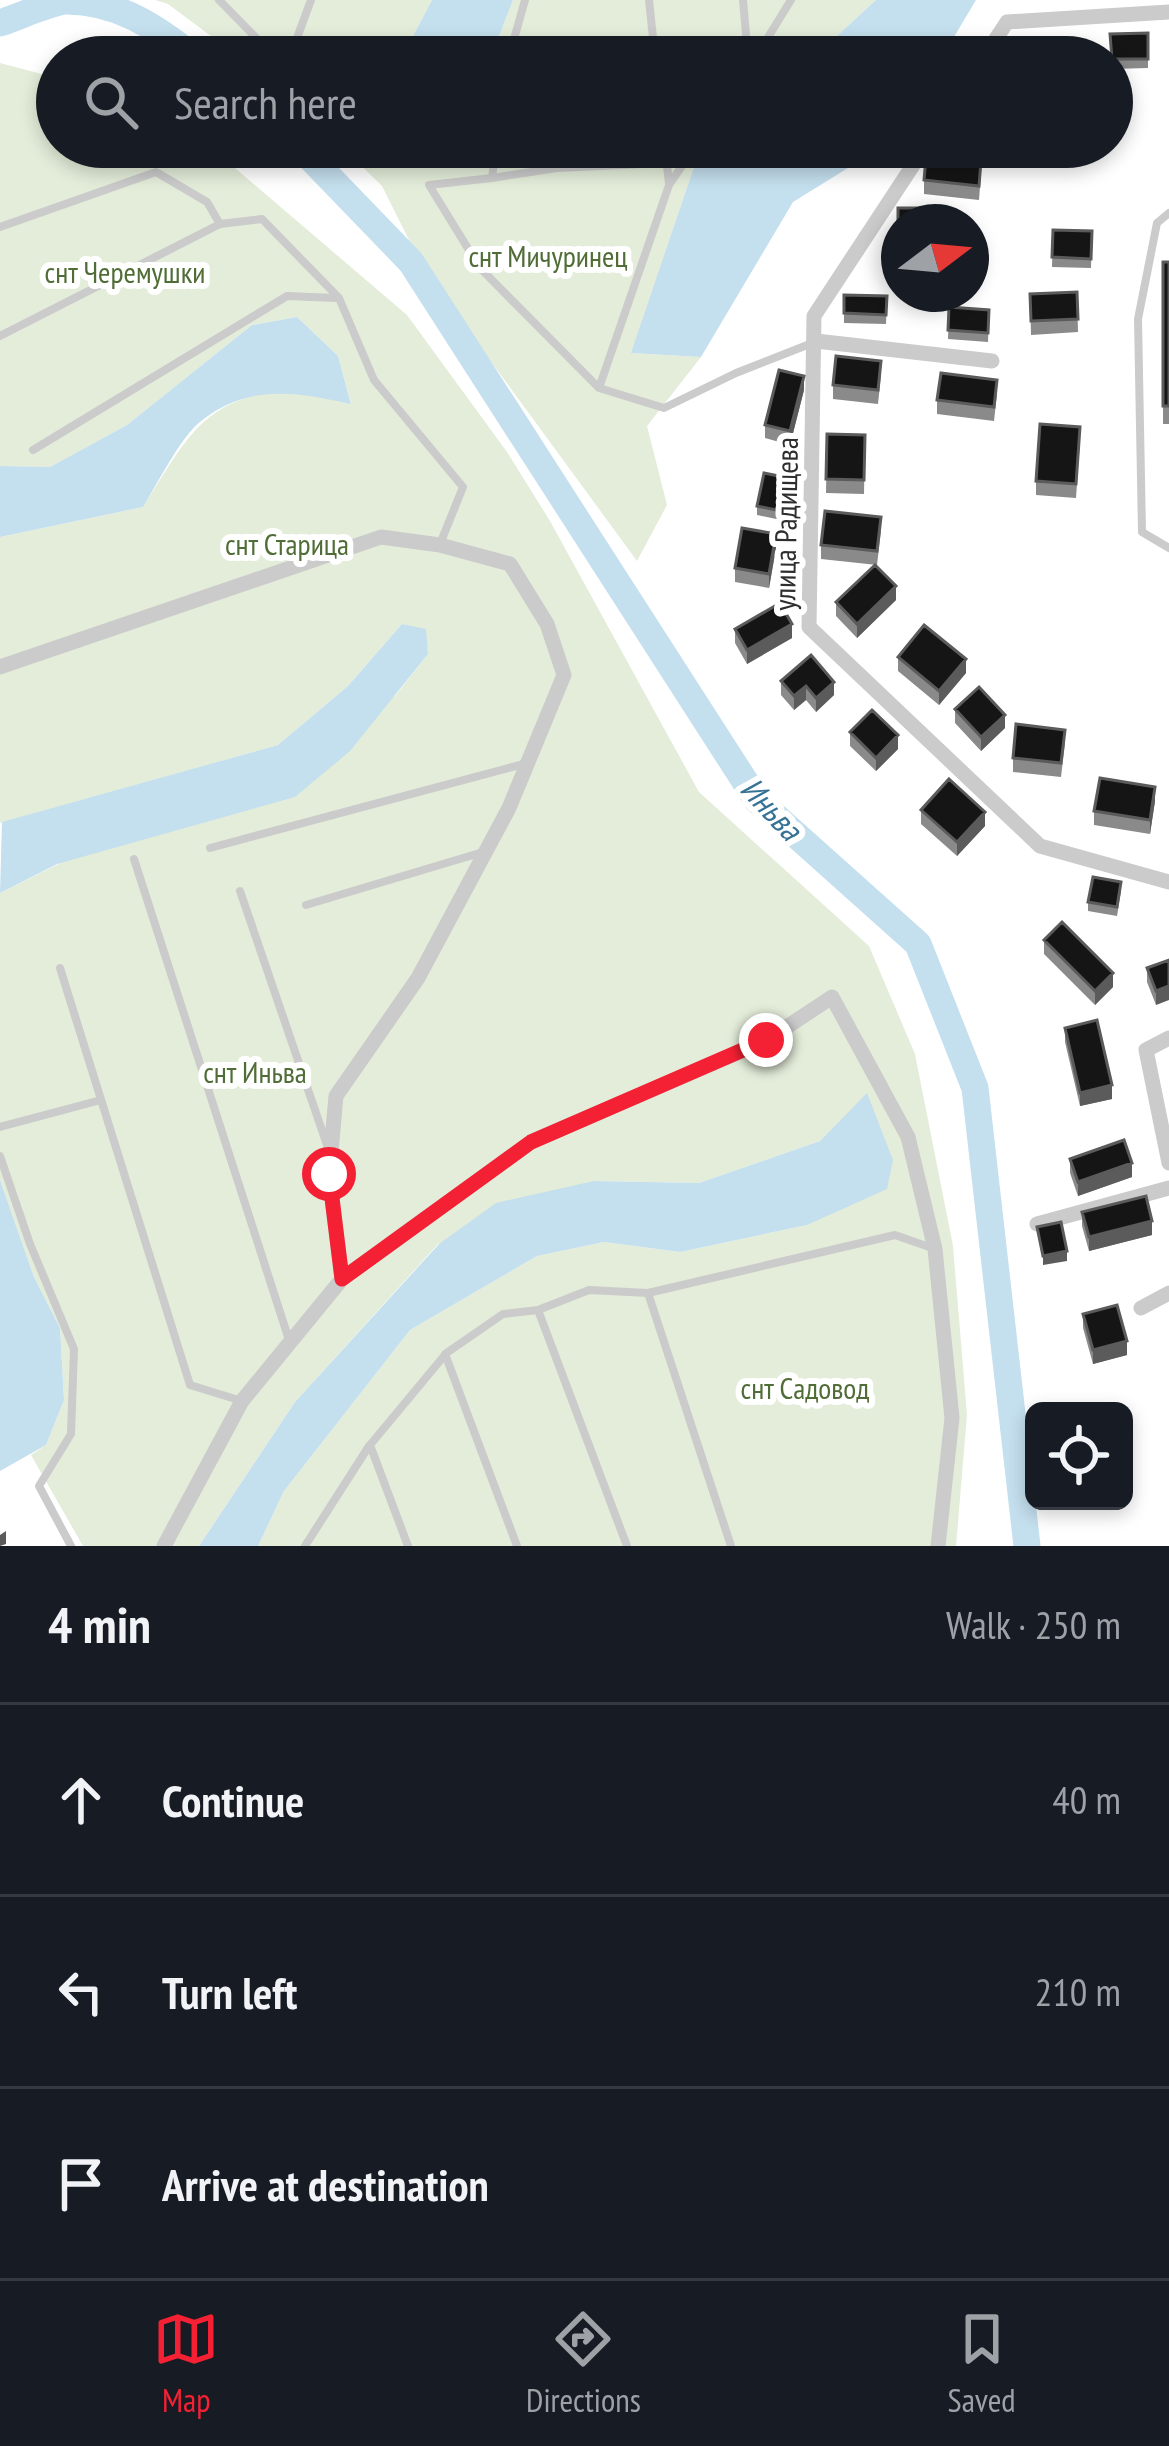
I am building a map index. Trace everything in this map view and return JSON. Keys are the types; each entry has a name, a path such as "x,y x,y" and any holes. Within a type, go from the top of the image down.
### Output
{"street":[{"path":"998,36 1007,22 1169,12"},
{"name":"улица Радищева","path":"911,168 814,316 809,627 1040,846 1169,882"},
{"path":"816,341 992,362"},
{"path":"0,667 381,537 440,545 510,564 547,624 564,675 527,763 418,978 336,1096 329,1174 342,1279"},
{"path":"164,1546 242,1401 342,1279 531,1142 766,1040 832,997 908,1137 935,1249 952,1418 938,1546"},
{"path":"1169,1038 1145,1050 1169,1163"},
{"path":"1037,1224 1169,1187"},
{"path":"1141,1308 1169,1293"}],"lane":[{"path":"219,0 254,36"},
{"path":"298,36 311,0"},
{"path":"515,36 525,0"},
{"path":"649,0 653,36"},
{"path":"743,0 749,36"},
{"path":"766,36 791,0"},
{"path":"493,178 494,168"},
{"path":"557,168 429,185 480,268 599,388 664,408 816,341"},
{"path":"667,168 669,185"},
{"path":"599,388 669,185 681,168"},
{"path":"0,227 156,172 207,202 220,224"},
{"path":"1169,213 1157,224 1138,319 1142,532 1169,548"},
{"path":"0,335 220,224 262,219 339,298 374,380 464,487 440,545"},
{"path":"33,450 287,296 339,298"},
{"path":"211,848 527,763"},
{"path":"306,905 485,851"},
{"path":"134,859 290,1345"},
{"path":"240,891 331,1154"},
{"path":"60,968 190,1385 242,1401"},
{"path":"0,1127 101,1100"},
{"path":"0,1156 30,1244 74,1348 71,1433 39,1486 71,1546"},
{"path":"305,1546 370,1444 445,1354 503,1314 538,1310 589,1290 648,1293 896,1235 935,1249"},
{"path":"648,1293 731,1546"},
{"path":"538,1310 627,1546"},
{"path":"445,1354 517,1546"},
{"path":"370,1444 407,1546"}],"green space":[{"path":"155,0 432,0 413,36 211,36 168,4"},
{"path":"513,0 876,0 837,36 499,36"},
{"path":"0,63 36,72 36,168 235,168 407,315 507,452 550,521 699,792 869,946 915,1054 953,1246 967,1415 956,1546 258,1546 284,1491 410,1330 537,1256 604,1242 680,1252 807,1225 867,1094 820,1141 699,1183 594,1181 438,1244 295,1402 199,1546 83,1546 31,1455 46,1445 64,1400 60,1328 34,1277 0,1180 0,893 395,696 428,654 425,630 402,624 348,686 278,745 0,823 0,537 143,507 198,427 234,402 287,391 351,403 338,356 297,317 252,325 127,425 50,467 0,466"},
{"name":"снт Мичуринец","path":"364,168 694,168 632,353 701,357 647,426 667,505 637,561 449,304 414,250 382,186"}],"water":[{"path":"432,0 513,0 499,36 413,36"},
{"path":"876,0 976,0 955,36 837,36"},
{"path":"694,168 848,168 793,202 701,357 631,353"},
{"path":"297,317 338,356 351,404 292,394 236,401 192,429 143,507 0,537 0,466 50,467 127,425 252,325"},
{"path":"402,624 426,629 428,654 350,751 295,797 57,864 0,893 2,822 278,745 348,686"},
{"path":"867,1093 893,1160 887,1189 807,1225 680,1252 604,1242 537,1256 410,1330 284,1491 258,1546 199,1546 295,1402 439,1244 496,1203 594,1181 699,1183 820,1141"},
{"path":"0,1180 34,1277 60,1328 64,1400 46,1445 0,1471"}],"building":[{"path":"1148,33 1148,59 1133,59 1133,36 1110,34"},
{"path":"925,168 980,168 979,186 924,180"},
{"path":"1053,230 1092,231 1091,259 1052,257"},
{"path":"1163,262 1169,262 1169,406 1163,406"},
{"path":"1077,292 1078,319 1031,321 1030,294"},
{"path":"844,295 881,296 881,312 886,312 886,315 844,313"},
{"path":"949,312 989,312 988,333 948,330"},
{"path":"836,356 881,361 878,390 833,385"},
{"path":"779,370 804,376 790,431 765,425"},
{"path":"941,373 997,380 994,407 937,400"},
{"path":"1040,424 1080,427 1076,484 1036,481"},
{"path":"827,434 865,435 864,480 826,479"},
{"path":"764,473 793,479 786,512 757,506"},
{"path":"825,511 881,517 877,551 821,545"},
{"path":"742,528 776,534 769,574 735,568"},
{"path":"875,565 896,586 857,624 836,602"},
{"path":"780,603 792,624 747,650 735,629"},
{"path":"924,625 966,659 939,691 898,657"},
{"path":"811,655 834,682 816,698 806,686 794,696 781,681"},
{"path":"979,687 1005,715 981,737 955,709"},
{"path":"872,710 898,735 876,758 850,732"},
{"path":"1016,724 1065,730 1061,763 1013,758"},
{"path":"1100,778 1155,787 1150,820 1094,811"},
{"path":"949,779 985,812 957,842 921,810"},
{"path":"1093,877 1121,882 1117,907 1088,902"},
{"path":"1062,922 1113,973 1095,991 1044,940"},
{"path":"1169,960 1169,986 1156,991 1147,968"},
{"path":"1097,1020 1112,1085 1080,1093 1065,1028"},
{"path":"1124,1140 1132,1163 1078,1182 1070,1159"},
{"path":"1146,1196 1152,1221 1089,1237 1082,1212"},
{"path":"1061,1222 1067,1251 1043,1256 1037,1227"},
{"path":"1117,1305 1127,1341 1093,1350 1083,1314"}],"waterway":[{"name":"Иньва","path":"0,23 56,3 83,2 118,10 166,36"},
{"name":"Иньва","path":"320,168 411,262 757,800 918,944 975,1088 1027,1546"}],"route":[{"path":"329,1174 342,1279 531,1142 766,1040"}],"park label":[{"name":"снт Черемушки","path":"125,271"},
{"name":"снт Старица","path":"287,543"},
{"name":"снт Иньва","path":"255,1071"},
{"name":"снт Садовод","path":"805,1387"}]}
